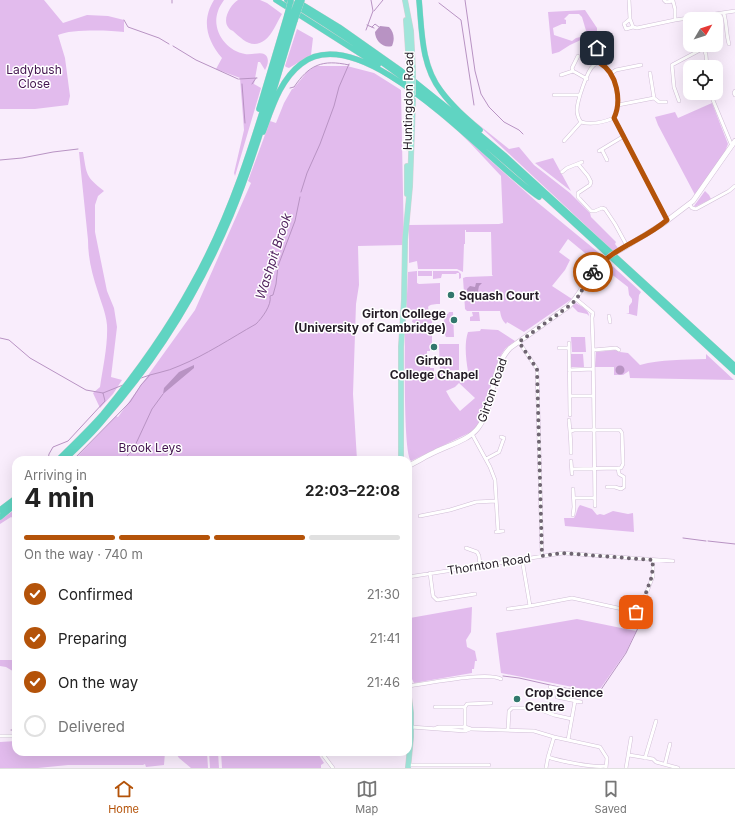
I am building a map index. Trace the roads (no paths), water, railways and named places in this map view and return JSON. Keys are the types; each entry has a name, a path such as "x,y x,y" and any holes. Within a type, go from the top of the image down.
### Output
{"highway":[{"path":"278,0 318,22 327,25"},
{"path":"278,0 411,87 418,90"},
{"path":"287,0 327,25 418,90 453,118 554,206 735,372"},
{"path":"68,456 104,420 134,384 167,336 214,254 230,215 251,152 291,17 292,0"},
{"path":"62,456 102,415 132,377 174,316 193,284 228,209 251,152 250,140 291,17 299,0 406,75 504,155 735,366"},
{"path":"419,0 425,57 436,84 447,99 486,135 504,155"},
{"path":"251,152 258,146 279,92 293,71 301,63 313,57 337,53 360,60 395,79 441,113 537,196 554,206"},
{"path":"0,510 12,501"},
{"path":"0,517 12,507"}],"main road":[{"name":"Huntingdon Road","path":"401,0 408,32 411,100"},
{"name":"Huntingdon Road","path":"401,456 401,347 413,72 411,31 405,0"},
{"name":"Huntingdon Road","path":"401,423 404,456"},
{"path":"408,766 409,756"}],"street":[{"path":"629,0 630,19 633,27"},
{"path":"664,0 666,2 673,1 675,20"},
{"path":"729,44 726,35 727,27 724,14 735,11"},
{"path":"630,19 624,26 626,29 683,20"},
{"path":"591,45 595,44 600,57 600,63"},
{"path":"668,63 672,64 695,52"},
{"path":"573,72 572,68 578,56"},
{"path":"600,63 610,74 616,86 618,105 614,118 667,220"},
{"path":"600,63 592,66 580,95 577,109 578,117 581,122 587,124 614,118"},
{"path":"672,64 674,87 679,101"},
{"path":"610,74 616,70 641,65"},
{"path":"561,75 573,72 587,79"},
{"path":"650,73 654,98 659,102 666,102"},
{"path":"735,91 735,95"},
{"path":"554,95 580,95"},
{"path":"618,105 654,98"},
{"path":"713,100 734,143"},
{"path":"564,141 581,122"},
{"path":"607,160 601,150 624,136"},
{"name":"Girton Road","path":"412,464 472,434 481,425 486,414 498,365 505,354 576,300 588,278 600,264 611,255 667,220 689,204 734,143"},
{"path":"562,172 567,168 582,162"},
{"path":"578,164 591,182 590,185 578,193 578,197 591,211 602,208 605,209 627,246"},
{"path":"689,204 692,208 696,209 729,191 734,186"},
{"path":"576,300 593,313 593,429 595,506"},
{"path":"609,316 610,322"},
{"name":"Thornton Road","path":"412,576 542,556 537,369 519,342"},
{"path":"569,343 570,415"},
{"path":"559,348 569,348"},
{"path":"593,350 616,348 619,350"},
{"path":"569,370 593,369"},
{"path":"570,396 593,396"},
{"path":"569,420 571,431 571,452"},
{"path":"571,431 618,429 622,432 623,464 621,468 572,469"},
{"path":"472,434 486,459 495,480 497,532 503,531"},
{"path":"486,459 499,452 504,438 501,437"},
{"path":"571,461 572,474"},
{"path":"607,487 621,489 624,487 624,477 619,474 618,468"},
{"path":"573,490 573,515"},
{"path":"574,498 594,498"},
{"path":"420,516 450,510 476,502 496,501"},
{"path":"466,548 478,552 480,566"},
{"path":"542,556 562,553 673,561"},
{"path":"522,559 530,606"},
{"path":"508,609 572,598 636,612 641,607 652,576 653,560"},
{"path":"430,573 433,596 437,600 475,594"},
{"path":"412,686 483,677 501,679"},
{"path":"550,687 597,696"},
{"path":"557,697 581,702"},
{"path":"568,740 575,701"},
{"path":"435,707 465,707 467,704 491,703"},
{"path":"465,707 465,729"},
{"path":"508,730 509,711 512,708 536,708 554,715 572,719"},
{"path":"645,758 656,721"},
{"path":"412,728 534,731 600,747 607,758 606,767 595,767 555,760 548,757"},
{"path":"0,736 12,736"},
{"path":"546,768 554,737"},
{"path":"626,768 631,738"},
{"path":"665,764 670,744"},
{"path":"629,755 645,758 678,768"},
{"path":"324,756 332,768"},
{"path":"408,766 473,767 489,765"}],"waterway":[{"name":"Washpit Brook","path":"366,30 373,11 371,0"},
{"path":"374,11 383,0"},
{"path":"465,0 475,71 481,94 489,107 504,122 519,130 523,134"},
{"path":"439,3 461,20 474,105"},
{"path":"124,20 128,27 159,38 169,44"},
{"path":"372,27 375,24 379,27"},
{"name":"Washpit Brook","path":"367,25 374,28"},
{"path":"173,46 196,60 238,79"},
{"path":"290,88 294,87 305,73 317,66 331,63 349,65"},
{"name":"Washpit Brook","path":"301,192 307,173 320,144 334,106 339,87 349,64"},
{"path":"252,84 256,78"},
{"path":"239,79 257,78"},
{"path":"242,84 245,123"},
{"path":"0,160 78,149"},
{"name":"Washpit Brook","path":"141,378 170,370 199,357 256,324 264,315 270,303 270,296 273,295 278,266 295,221 300,197"},
{"path":"0,338 9,340 30,358 86,390 103,393 105,401 68,441 53,447 49,456"},
{"name":"Washpit Brook","path":"77,456 130,402 141,385 150,375"},
{"name":"Washpit Brook","path":"103,393 123,385"},
{"path":"127,456 133,450 152,409 163,394"},
{"path":"683,538 706,541"},
{"path":"708,541 735,544"},
{"path":"503,676 598,694 626,653 638,628"}],"place":[{"name":"Squash Court","path":"451,295"},
{"name":"Girton College (University of Cambridge)","path":"454,320"},
{"name":"Girton College Chapel","path":"434,347"},
{"name":"Crop Science Centre","path":"517,699"}],"park label":[{"name":"Ladybush Close","path":"34,76"},
{"name":"Brook Leys","path":"150,447"}]}
